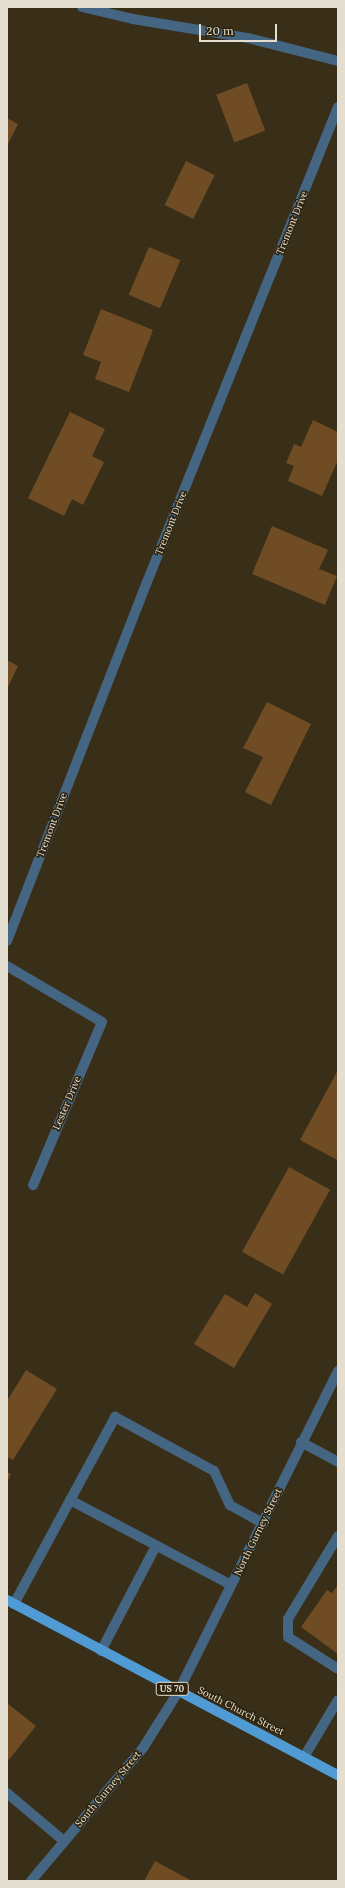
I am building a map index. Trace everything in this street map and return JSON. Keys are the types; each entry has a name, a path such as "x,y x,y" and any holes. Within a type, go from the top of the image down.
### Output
{"main road":[{"name":"South Church Street","path":"11,1602 178,1692 338,1775"}],"street":[{"path":"82,7 133,19 248,38 338,61"},
{"name":"Tremont Drive","path":"7,941 147,582 338,107"},
{"name":"Lester Drive","path":"7,966 102,1022 32,1185"},
{"name":"North Gurney Street","path":"178,1692 263,1523 301,1442 338,1371"},
{"path":"11,1602 70,1500 115,1417 214,1471 230,1505 263,1523"},
{"path":"301,1442 338,1462"},
{"path":"70,1500 231,1585"},
{"path":"338,1536 288,1619 288,1637 338,1669"},
{"path":"101,1651 156,1546"},
{"name":"South Gurney Street","path":"31,1881 143,1748 178,1692"},
{"path":"304,1757 338,1700"},
{"path":"7,1793 64,1841"}],"building":[{"path":"247,83 265,131 234,142 216,95"},
{"path":"7,118 18,124 7,146"},
{"path":"186,161 215,175 193,219 165,205"},
{"path":"149,247 180,260 160,308 129,295"},
{"path":"101,309 153,330 129,392 95,379 101,362 83,355"},
{"path":"70,412 105,429 92,456 104,462 83,505 72,499 64,516 28,498"},
{"path":"313,420 338,432 338,460 322,496 288,481 294,466 286,463 294,444 301,447"},
{"path":"272,526 328,550 319,569 337,576 325,605 252,574"},
{"path":"7,660 18,666 7,689"},
{"path":"267,702 311,724 271,805 245,792 263,757 243,748"},
{"path":"338,1070 338,1158 337,1160 300,1140"},
{"path":"289,1167 330,1190 283,1275 242,1252"},
{"path":"255,1293 272,1304 234,1368 194,1344 225,1294 247,1307"},
{"path":"26,1370 57,1389 13,1460 7,1457 7,1401"},
{"path":"7,1472 11,1474 7,1482"},
{"path":"338,1585 338,1654 301,1627 327,1590 332,1593"},
{"path":"7,1703 36,1726 7,1762"},
{"path":"155,1861 192,1881 144,1881"}]}
